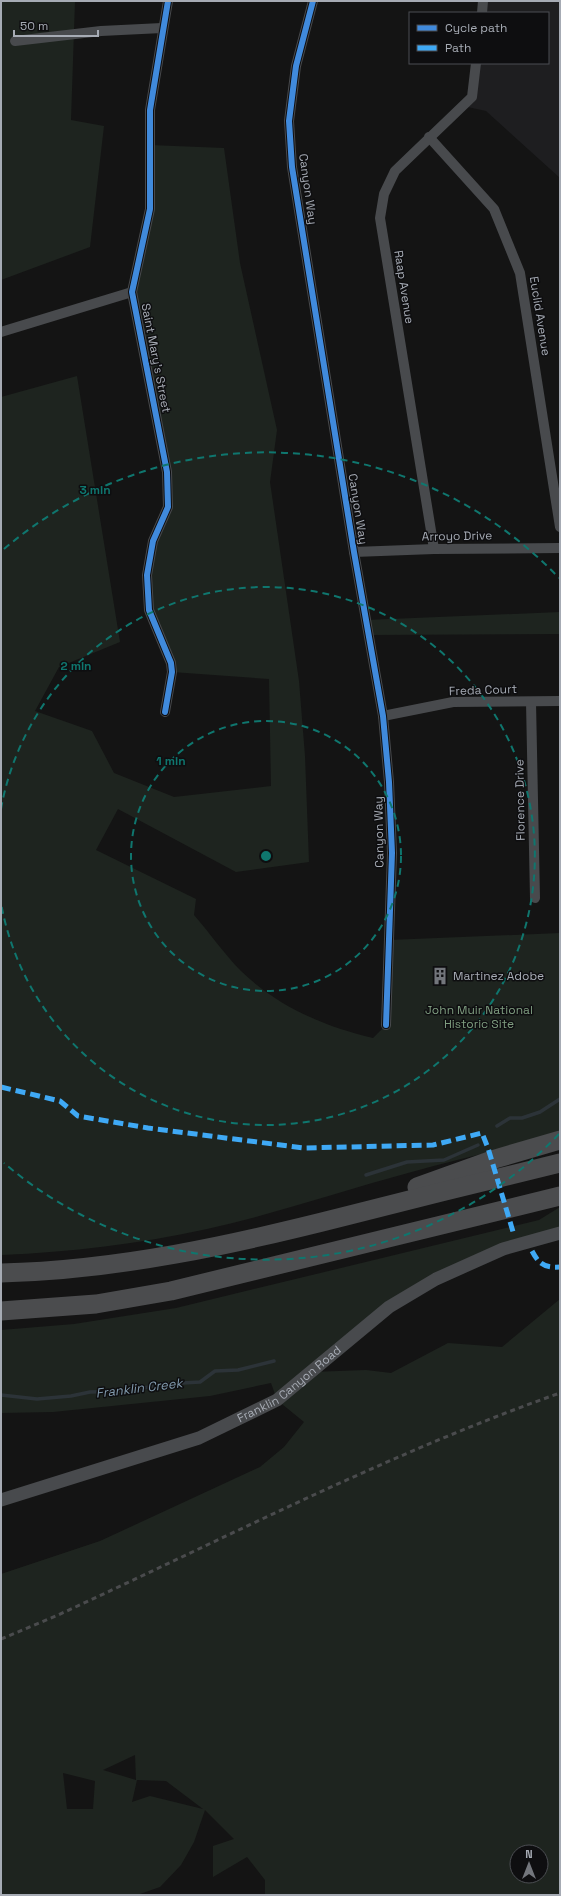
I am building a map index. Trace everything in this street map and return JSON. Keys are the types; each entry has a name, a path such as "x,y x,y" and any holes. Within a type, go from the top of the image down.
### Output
{"highway":[{"path":"315,1224 495,1159 560,1140"},
{"path":"1,1273 62,1270 138,1262 214,1247 315,1224 560,1163"},
{"path":"1,1311 96,1304 172,1291 560,1196"},
{"path":"450,1223 560,1207"}],"street":[{"name":"Saint Mary's Street","path":"165,712 172,672 171,663 150,610 147,576 153,541 168,507 167,472 132,292 150,209 150,110 162,28 168,1"},
{"name":"Canyon Way","path":"313,1 296,66 289,121 291,160 354,552 383,716 389,782 392,853 386,1025"},
{"path":"482,12 483,1"},
{"path":"15,41 101,31 162,28"},
{"name":"Raap Avenue","path":"434,549 380,218 384,194 395,171 472,97 476,64"},
{"name":"Euclid Avenue","path":"429,137 494,209 520,273 560,527"},
{"path":"1,332 132,292"},
{"name":"Arroyo Drive","path":"354,552 434,549 560,548"},
{"name":"Freda Court","path":"383,716 453,702 560,701"},
{"name":"Florence Drive","path":"531,702 535,898"},
{"name":"Franklin Canyon Road","path":"1,1500 199,1438 277,1400 389,1307 436,1279 503,1249 560,1233"}],"shaded area":[{"path":"483,1 560,1 560,178 486,111 463,106 472,97 476,64 549,64 549,12 482,12"}],"green space":[{"path":"1,1 75,1 71,120 104,126 90,247 1,280"},
{"name":"John Muir National Historic Site","path":"150,145 224,148 240,263 277,430 270,482 299,681 305,756 309,862 236,872 118,809 96,850 196,899 194,915 241,971 270,995 302,1014 337,1028 373,1038 386,1025 389,940 560,933 560,1133 408,1173 207,1229 156,1239 105,1246 53,1252 1,1255 1,397 77,376 120,642 59,667 35,711 92,731 114,773 174,797 271,786 269,679 172,672 149,610 147,575 168,507 132,292 150,209"},
{"path":"560,612 560,634 369,635 366,620"},
{"path":"560,1207 560,1233 436,1279 311,1372 366,1370 391,1373 448,1343 502,1347 560,1299 560,1895 265,1895 265,1880 247,1857 213,1877 213,1846 234,1839 205,1810 194,1842 181,1865 160,1887 137,1895 1,1895 1,1574 100,1541 260,1467 284,1447 304,1422 277,1400 271,1383 210,1396 53,1412 1,1413 1,1330 74,1324 176,1308 539,1220","holes":["135,1755 136,1780 103,1770","63,1773 95,1781 93,1809 67,1809","137,1780 166,1781 203,1809 150,1796 132,1802"]}],"waterway":[{"name":"Franklin Creek","path":"497,1126 510,1118 522,1118 540,1112 560,1099"},
{"name":"Franklin Creek","path":"366,1175 407,1162 444,1160 478,1145"},
{"name":"Franklin Creek","path":"1,1395 37,1399 71,1396 90,1392 127,1391 165,1384 200,1382 215,1371 238,1370 274,1361"}],"railway":[{"path":"1,1639 58,1615 306,1498 369,1470 496,1417 560,1393"}],"marked path":[{"path":"1,1087 60,1101 78,1116 148,1128 304,1148 433,1145 482,1133 488,1148 514,1235"},
{"path":"532,1251 537,1259 546,1266 560,1267"}],"cycle path":[{"path":"165,712 172,672 171,663 149,610 147,575 153,541 168,507 167,472 132,292 150,209 150,110 168,1"},
{"path":"313,1 296,66 289,121 292,167 354,552 383,716 389,782 392,853 386,1025"}],"place":[{"name":"Martinez Adobe","path":"440,976"}]}
